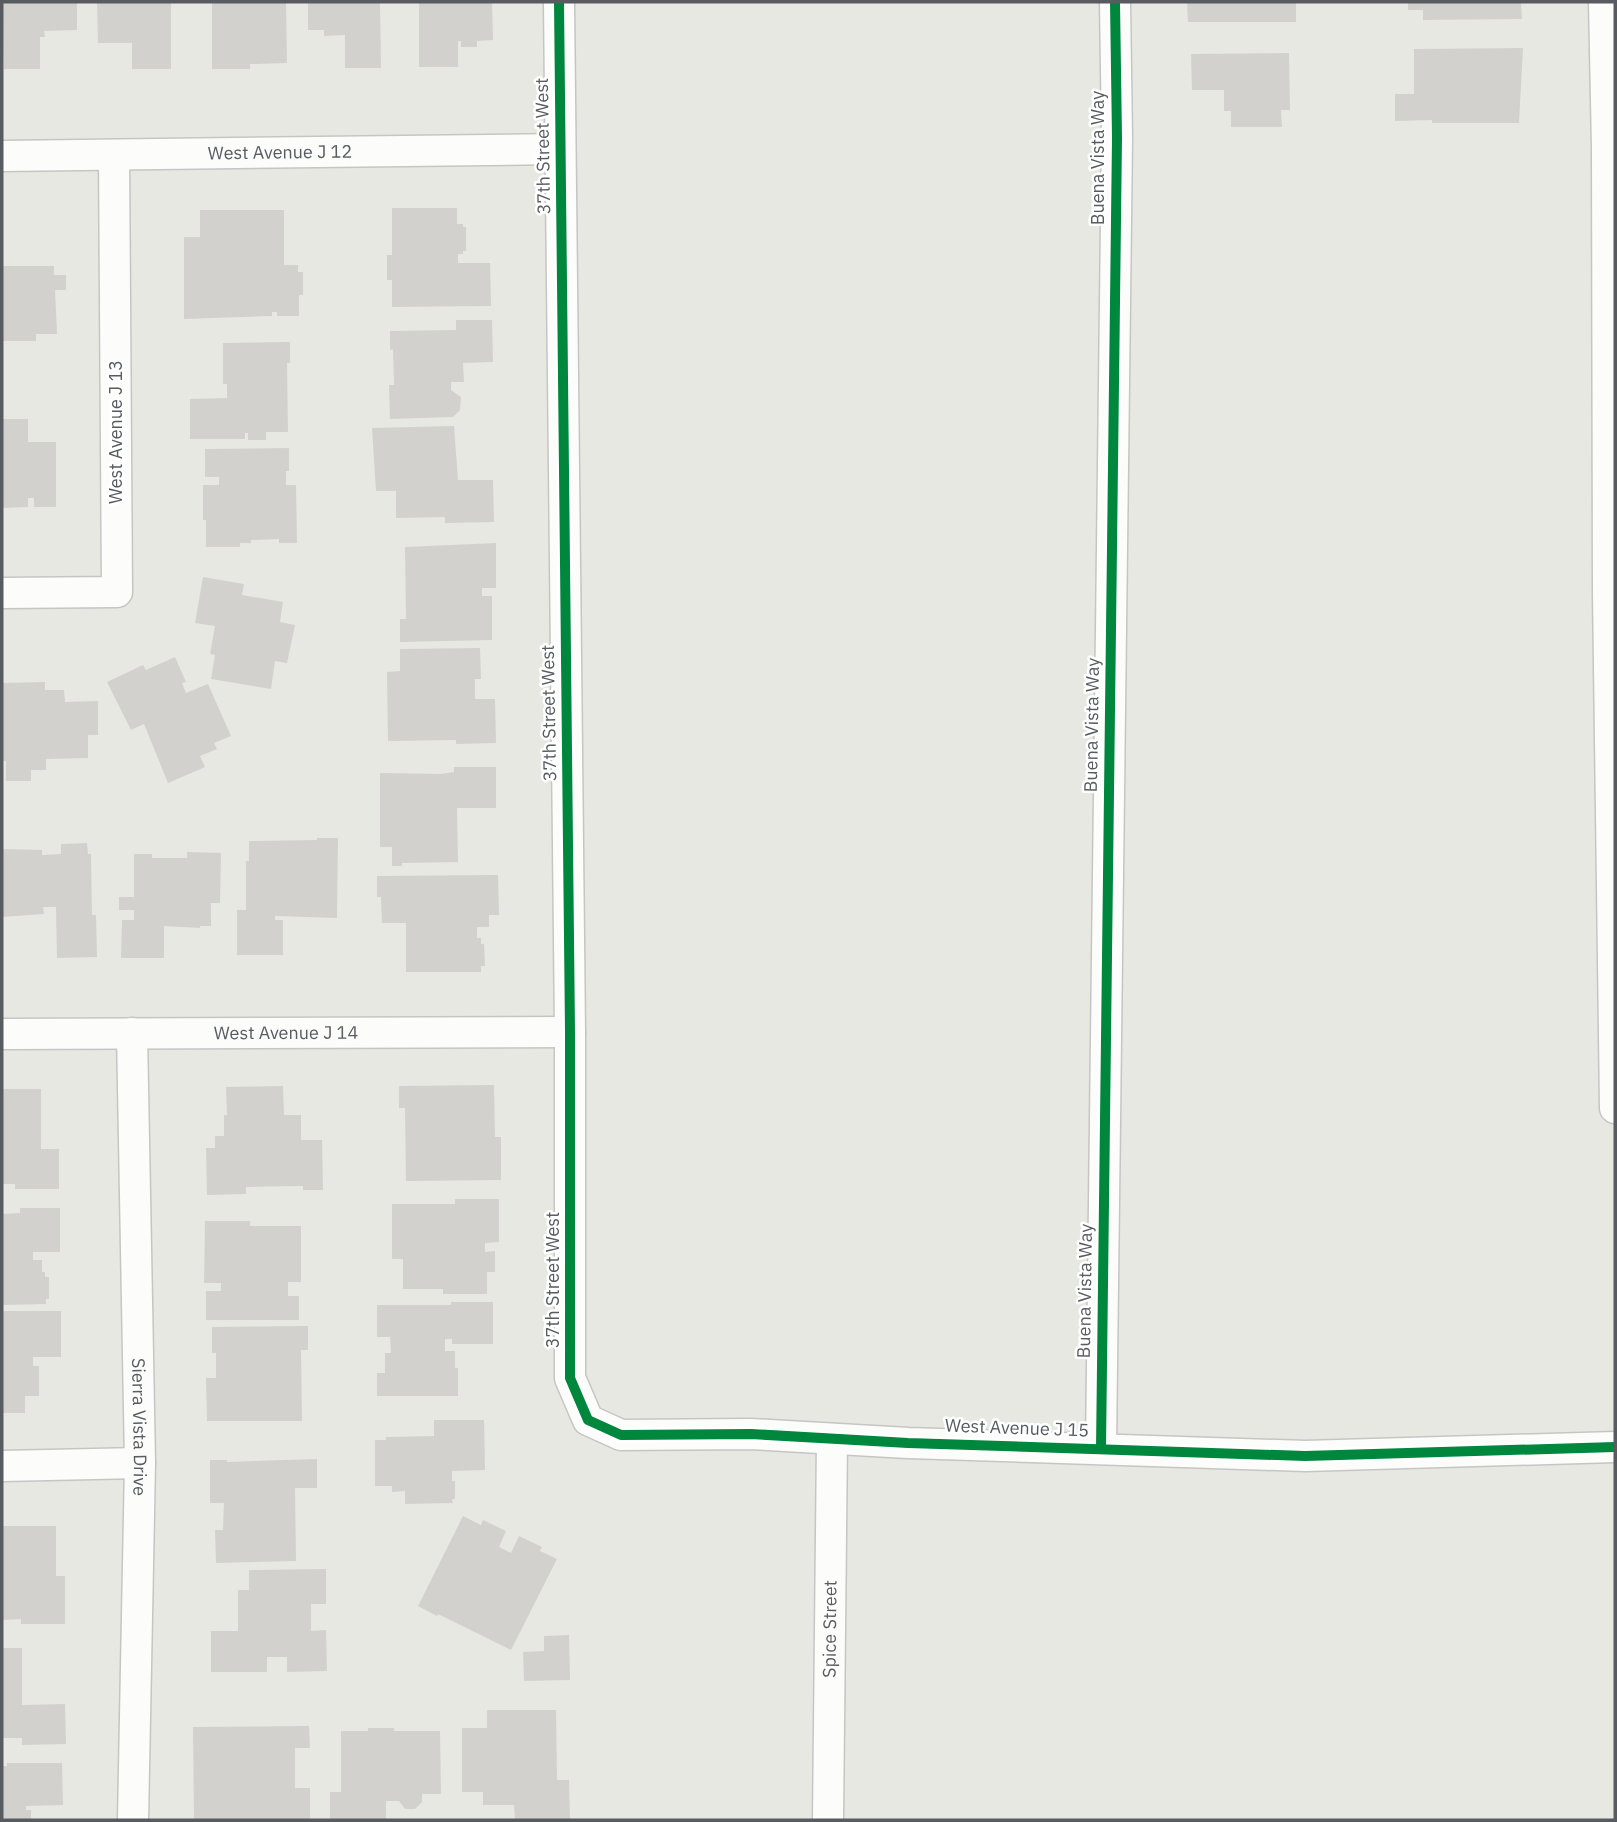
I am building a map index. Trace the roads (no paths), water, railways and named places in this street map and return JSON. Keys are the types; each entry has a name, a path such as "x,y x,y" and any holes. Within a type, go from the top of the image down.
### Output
{"street":[{"name":"37th Street West","path":"559,2 570,1032 570,1378 588,1420"},
{"name":"Buena Vista Way","path":"1101,1448 1117,138 1115,2"},
{"path":"1604,2 1611,148 1615,1108"},
{"name":"West Avenue J 12","path":"2,156 560,149"},
{"name":"West Avenue J 13","path":"2,593 117,592 114,156"},
{"name":"West Avenue J 14","path":"2,1034 570,1032"},
{"name":"Sierra Vista Drive","path":"132,1033 140,1463 133,1820"},
{"name":"West Avenue J 15","path":"588,1420 621,1435 751,1434 1305,1456 1615,1447"},
{"name":"Spice Street","path":"828,1820 832,1439"},
{"path":"2,1466 140,1463"}]}
